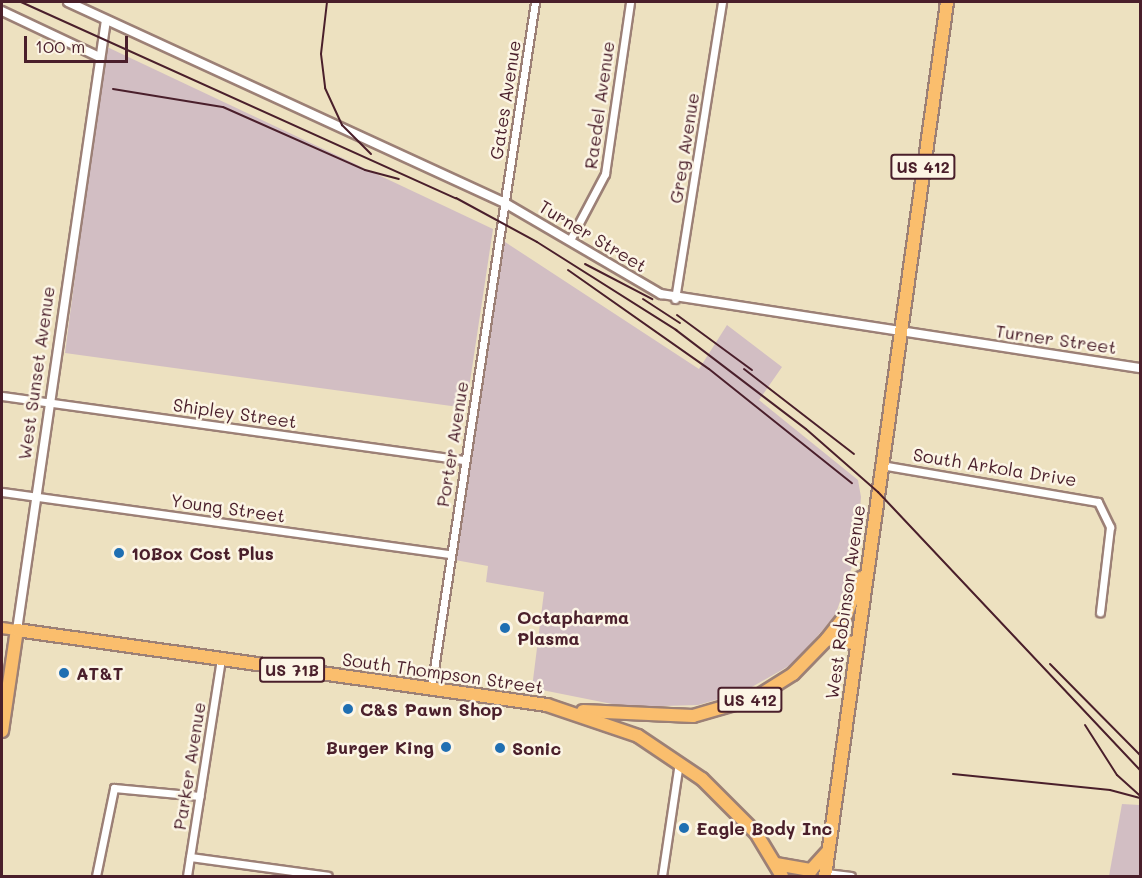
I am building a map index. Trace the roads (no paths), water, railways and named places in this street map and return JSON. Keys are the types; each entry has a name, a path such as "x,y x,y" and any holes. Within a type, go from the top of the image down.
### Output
{"highway":[{"name":"US 412","path":"900,333 947,2"},
{"name":"West Robinson Avenue","path":"825,875 900,333"},
{"name":"US 412","path":"567,710 655,717 712,713 755,698 793,674 830,636 846,615 869,554"},
{"name":"South Thompson Street","path":"17,630 567,710 638,736 679,762 725,801 776,864 782,876"},
{"name":"West Sunset Avenue","path":"2,731 17,630"},
{"path":"830,636 858,639"},
{"path":"2,659 9,681"},
{"path":"638,736 655,717"},
{"path":"776,864 811,870 824,858 830,842"}],"main road":[{"name":"South Thompson Street","path":"2,628 17,630"}],"street":[{"name":"Turner Street","path":"68,2 83,5 106,20 505,202 647,288 675,299 1140,368"},
{"name":"Gates Avenue","path":"505,202 535,2"},
{"name":"Raedel Avenue","path":"570,240 605,174 630,2"},
{"name":"Greg Avenue","path":"675,299 722,2"},
{"path":"2,11 97,56"},
{"name":"West Sunset Avenue","path":"17,630 97,56 106,20"},
{"name":"Porter Avenue","path":"430,689 505,202"},
{"name":"Shipley Street","path":"2,396 464,460"},
{"name":"South Arkola Drive","path":"882,465 1098,502 1110,535 1100,612"},
{"name":"Young Street","path":"2,492 450,554"},
{"name":"Parker Avenue","path":"187,876 221,660"},
{"path":"662,876 679,762"},
{"path":"96,876 114,788 200,796"},
{"path":"190,857 294,874 328,876"},
{"path":"825,875 851,876"}],"railway":[{"path":"21,2 456,198 537,242 676,330 806,429 878,492 1140,770"},
{"path":"327,2 321,54 325,88 342,125 371,154"},
{"path":"113,89 223,107 365,170 399,179"},
{"path":"585,264 652,299"},
{"path":"568,270 709,369 852,483"},
{"path":"643,299 680,323"},
{"path":"677,315 752,370"},
{"path":"744,369 854,454"},
{"path":"1050,664 1140,755"},
{"path":"1085,725 1117,775 1140,796"},
{"path":"953,774 1110,790 1140,798"}],"place":[{"name":"10Box Cost Plus","path":"119,553"},
{"name":"Octapharma Plasma","path":"505,628"},
{"name":"AT&T","path":"64,673"},
{"name":"C&S Pawn Shop","path":"348,709"},
{"name":"Burger King","path":"446,747"},
{"name":"Sonic","path":"500,748"},
{"name":"Eagle Body Inc","path":"684,828"}]}
